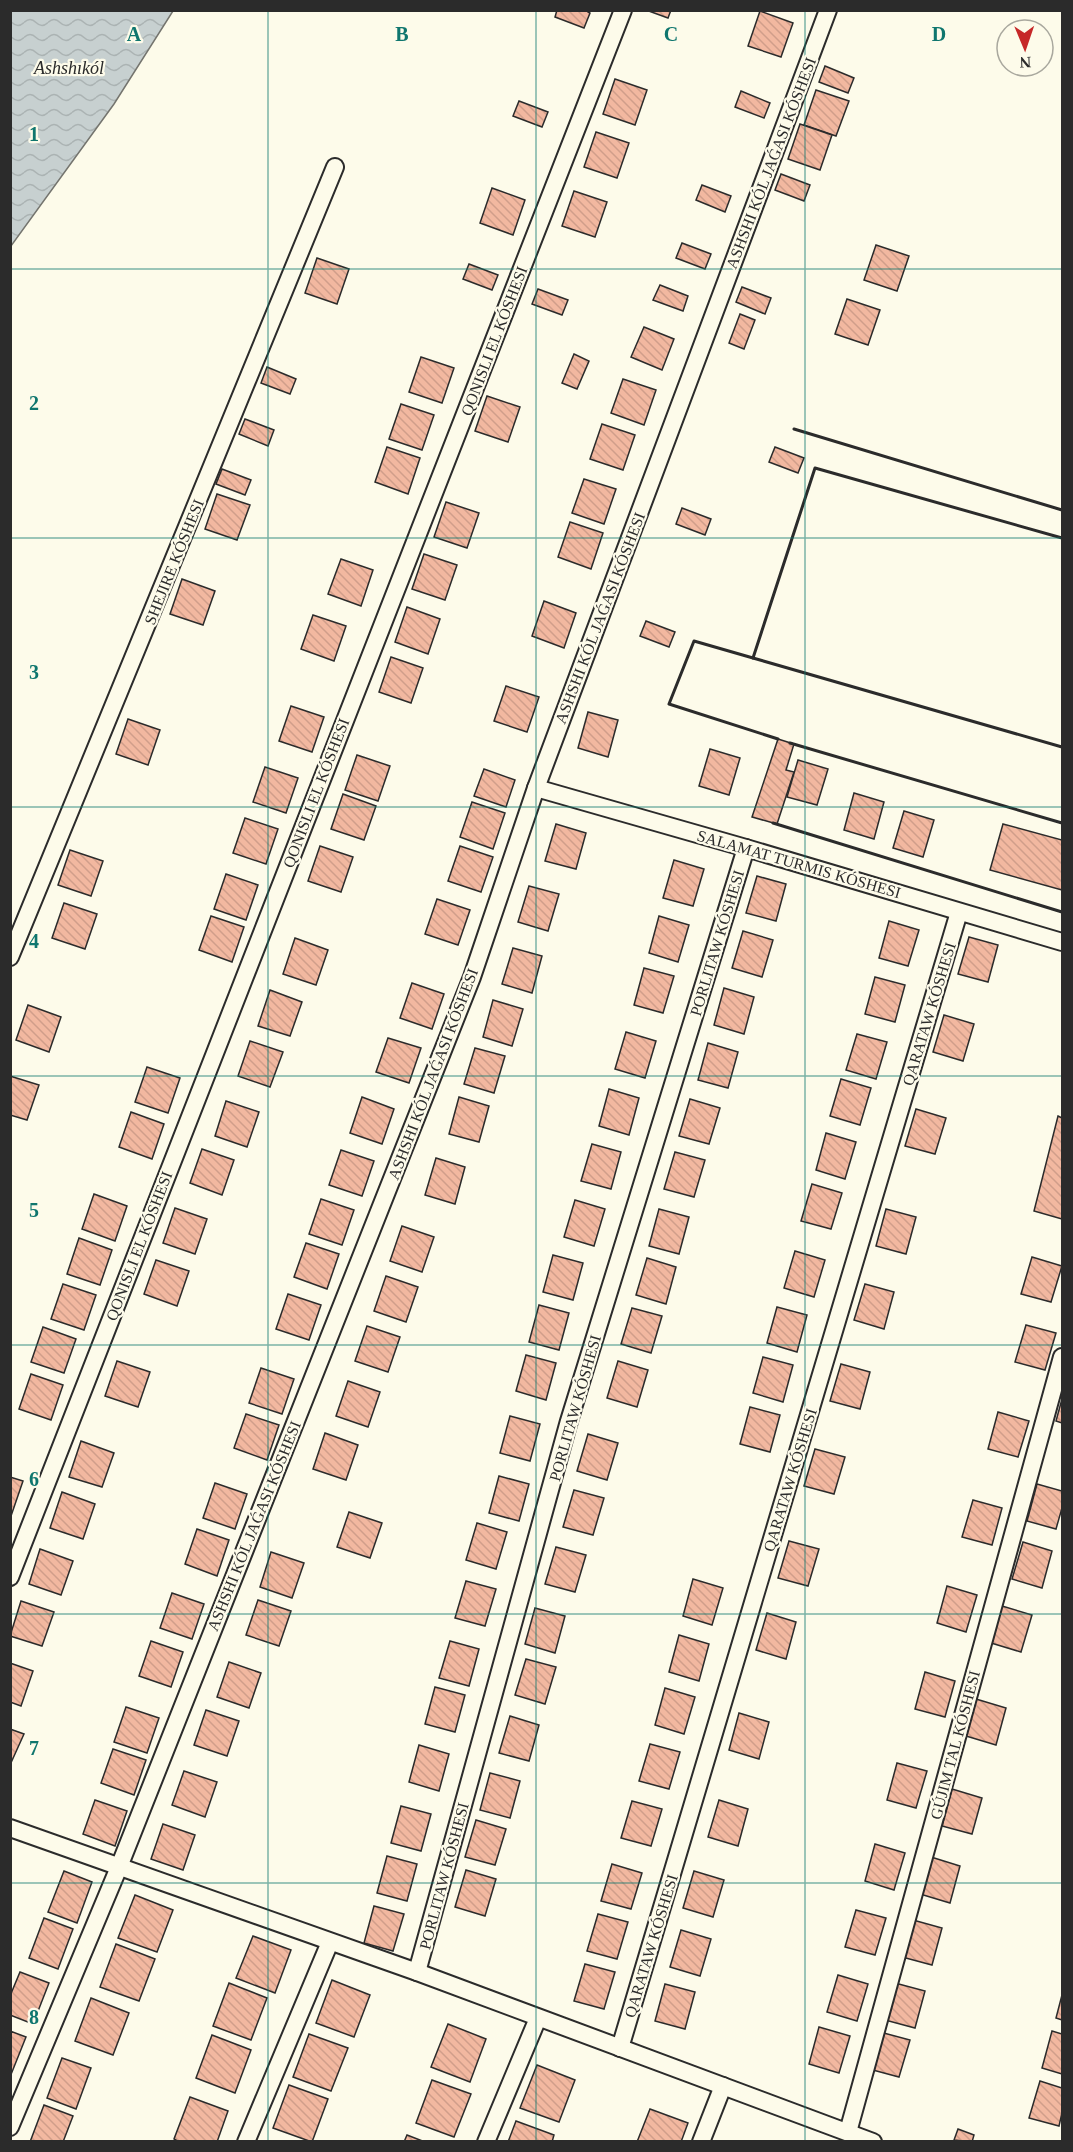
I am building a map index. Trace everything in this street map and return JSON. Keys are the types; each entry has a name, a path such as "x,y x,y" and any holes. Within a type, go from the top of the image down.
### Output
{"street":[{"path":"10,1576 623,10"},
{"path":"10,2127 119,1867 472,977 536,788 828,10"},
{"name":"SHEJIRE KÓSHESI","path":"10,957 335,167"},
{"path":"536,788 1062,942"},
{"path":"417,1972 569,1421 746,848"},
{"name":"QARATAW KÓSHESI","path":"620,2048 959,912"},
{"name":"GÚJIM TAL KÓSHESI","path":"848,2132 1062,1357"},
{"path":"10,1828 417,1972 873,2142"},
{"path":"246,2142 330,1942"},
{"path":"486,2142 538,2018"},
{"path":"701,2142 723,2086"}],"water":[{"name":"Ashshıkól","path":"11,10 173,11 114,104 11,246"}],"building":[{"path":"557,10 585,10 590,13 584,28 555,17"},
{"path":"646,10 671,10 668,18"},
{"path":"760,11 793,23 781,57 748,46"},
{"path":"825,66 854,78 848,93 819,82"},
{"path":"615,79 647,90 635,125 603,114"},
{"path":"816,90 849,101 836,136 804,125"},
{"path":"741,91 770,103 764,118 735,107"},
{"path":"519,101 548,112 542,127 513,116"},
{"path":"800,124 832,135 820,170 788,159"},
{"path":"596,132 629,143 617,178 584,167"},
{"path":"781,174 810,185 804,201 775,190"},
{"path":"702,185 731,196 725,212 696,200"},
{"path":"492,188 525,200 513,235 480,223"},
{"path":"574,191 607,202 595,237 562,226"},
{"path":"682,243 711,254 705,269 676,258"},
{"path":"876,245 909,256 897,291 864,280"},
{"path":"317,258 349,269 337,304 305,293"},
{"path":"469,264 498,275 492,290 463,279"},
{"path":"660,285 688,296 683,311 653,300"},
{"path":"742,287 771,298 765,314 736,302"},
{"path":"538,289 568,300 562,315 532,304"},
{"path":"847,299 880,310 868,345 835,334"},
{"path":"740,314 755,320 744,349 729,343"},
{"path":"644,327 674,339 662,370 631,357"},
{"path":"574,354 589,361 577,389 562,383"},
{"path":"421,357 454,368 442,403 409,392"},
{"path":"267,367 296,379 290,394 261,383"},
{"path":"623,379 656,390 644,425 611,413"},
{"path":"487,396 520,407 508,442 475,431"},
{"path":"401,404 434,415 422,450 389,439"},
{"path":"245,419 274,430 268,446 239,434"},
{"path":"602,424 635,435 623,470 590,459"},
{"path":"387,447 420,458 408,494 375,482"},
{"path":"775,447 804,458 798,473 769,462"},
{"path":"222,469 251,480 245,495 216,484"},
{"path":"584,479 616,489 604,524 572,513"},
{"path":"217,494 250,505 237,540 205,529"},
{"path":"446,502 479,513 467,548 434,537"},
{"path":"682,508 711,519 705,535 676,524"},
{"path":"570,522 603,533 591,569 558,557"},
{"path":"424,554 457,565 445,600 412,589"},
{"path":"341,559 373,570 361,606 328,594"},
{"path":"182,579 215,591 203,625 170,614"},
{"path":"544,601 576,613 564,648 532,636"},
{"path":"407,607 440,619 428,654 395,642"},
{"path":"313,615 346,626 334,661 301,649"},
{"path":"646,621 675,632 669,647 640,636"},
{"path":"391,657 423,668 411,703 379,692"},
{"path":"506,686 539,697 527,732 494,721"},
{"path":"291,706 324,717 312,752 279,741"},
{"path":"588,712 618,720 608,757 578,748"},
{"path":"128,719 160,730 148,765 116,754"},
{"path":"778,739 794,744 786,770 794,772 777,824 752,817"},
{"path":"710,749 740,758 729,795 699,786"},
{"path":"357,755 390,766 378,801 345,790"},
{"path":"798,760 828,769 817,805 787,797"},
{"path":"265,767 298,778 286,813 253,802"},
{"path":"484,769 515,780 506,807 474,796"},
{"path":"854,793 884,802 874,839 844,830"},
{"path":"343,794 376,806 364,840 331,829"},
{"path":"472,802 505,813 493,849 460,837"},
{"path":"904,811 934,820 923,857 893,848"},
{"path":"245,818 278,829 266,864 233,853"},
{"path":"556,824 586,833 576,869 545,861"},
{"path":"1003,824 1062,840 1062,890 990,870"},
{"path":"320,846 353,857 341,892 308,881"},
{"path":"460,846 493,857 481,892 448,881"},
{"path":"70,850 103,861 91,896 58,885"},
{"path":"674,860 704,869 693,906 663,898"},
{"path":"226,874 258,885 246,920 214,909"},
{"path":"757,876 786,884 776,921 746,913"},
{"path":"529,886 559,894 548,931 518,922"},
{"path":"437,899 470,910 458,945 425,934"},
{"path":"64,903 97,914 85,949 52,938"},
{"path":"211,916 244,927 232,962 199,950"},
{"path":"659,916 689,925 678,962 649,953"},
{"path":"889,921 919,930 908,966 879,958"},
{"path":"743,931 773,940 762,977 732,968"},
{"path":"969,937 998,945 988,982 958,974"},
{"path":"295,938 328,950 316,985 283,974"},
{"path":"513,948 542,956 532,993 502,984"},
{"path":"644,968 674,976 663,1013 634,1005"},
{"path":"875,977 905,985 895,1022 865,1014"},
{"path":"412,983 444,994 432,1029 400,1018"},
{"path":"724,988 754,997 744,1034 714,1025"},
{"path":"270,990 302,1002 290,1036 258,1026"},
{"path":"493,1000 523,1009 512,1046 483,1037"},
{"path":"28,1005 61,1017 49,1052 16,1040"},
{"path":"944,1015 974,1024 963,1061 933,1052"},
{"path":"626,1032 656,1041 645,1078 615,1069"},
{"path":"857,1034 887,1042 876,1079 846,1070"},
{"path":"388,1038 421,1048 409,1083 376,1072"},
{"path":"250,1041 283,1052 270,1087 238,1076"},
{"path":"708,1043 738,1052 728,1088 698,1080"},
{"path":"475,1048 505,1056 494,1093 464,1084"},
{"path":"147,1067 180,1078 168,1113 135,1102"},
{"path":"10,1076 39,1085 27,1120 10,1115"},
{"path":"841,1079 871,1088 860,1125 830,1116"},
{"path":"609,1089 639,1098 629,1135 599,1126"},
{"path":"362,1097 394,1109 382,1144 350,1133"},
{"path":"459,1097 489,1106 479,1142 449,1134"},
{"path":"690,1099 720,1108 709,1144 679,1136"},
{"path":"226,1101 259,1112 247,1147 215,1136"},
{"path":"916,1109 946,1118 935,1154 905,1146"},
{"path":"131,1112 164,1124 152,1159 119,1147"},
{"path":"1058,1116 1062,1118 1062,1219 1034,1211"},
{"path":"826,1133 856,1142 845,1179 816,1170"},
{"path":"592,1144 621,1152 611,1189 581,1181"},
{"path":"202,1149 234,1160 222,1195 190,1183"},
{"path":"341,1150 374,1161 362,1196 329,1185"},
{"path":"675,1152 705,1160 694,1197 664,1189"},
{"path":"436,1158 465,1167 455,1204 425,1195"},
{"path":"812,1184 842,1193 831,1229 801,1221"},
{"path":"94,1194 127,1206 115,1241 82,1229"},
{"path":"321,1199 354,1210 342,1245 309,1234"},
{"path":"575,1200 605,1209 594,1246 564,1237"},
{"path":"175,1208 207,1219 195,1254 163,1243"},
{"path":"659,1209 689,1217 679,1254 649,1246"},
{"path":"886,1209 916,1217 906,1254 876,1246"},
{"path":"402,1226 434,1237 422,1272 390,1261"},
{"path":"79,1238 112,1250 100,1285 67,1274"},
{"path":"306,1243 339,1254 327,1289 294,1277"},
{"path":"795,1251 825,1260 814,1297 784,1288"},
{"path":"553,1255 583,1263 573,1300 543,1292"},
{"path":"1032,1257 1062,1266 1051,1302 1021,1294"},
{"path":"647,1258 676,1267 666,1304 636,1295"},
{"path":"156,1260 189,1271 177,1306 144,1294"},
{"path":"386,1276 418,1287 406,1322 374,1311"},
{"path":"63,1284 96,1295 84,1330 51,1319"},
{"path":"865,1284 894,1292 884,1329 854,1320"},
{"path":"288,1294 321,1305 309,1340 276,1329"},
{"path":"539,1305 569,1313 559,1350 529,1342"},
{"path":"777,1307 807,1315 797,1352 767,1343"},
{"path":"632,1308 662,1316 651,1353 621,1344"},
{"path":"1026,1325 1056,1333 1045,1370 1015,1362"},
{"path":"367,1326 400,1337 388,1372 355,1361"},
{"path":"43,1327 76,1339 64,1373 31,1362"},
{"path":"526,1355 556,1363 546,1400 516,1391"},
{"path":"763,1357 793,1365 783,1402 753,1393"},
{"path":"117,1361 150,1372 138,1407 105,1396"},
{"path":"618,1361 648,1370 637,1407 607,1398"},
{"path":"841,1364 870,1372 860,1409 830,1401"},
{"path":"261,1368 294,1379 282,1414 249,1403"},
{"path":"31,1374 63,1385 51,1420 19,1409"},
{"path":"348,1381 380,1392 368,1427 336,1416"},
{"path":"1062,1399 1062,1423 1056,1421"},
{"path":"750,1407 780,1415 770,1452 740,1444"},
{"path":"998,1412 1029,1421 1018,1457 988,1449"},
{"path":"246,1414 279,1425 267,1460 234,1448"},
{"path":"510,1416 540,1424 530,1461 500,1453"},
{"path":"325,1433 358,1445 346,1480 313,1469"},
{"path":"588,1434 618,1443 607,1480 577,1471"},
{"path":"81,1441 114,1453 102,1487 69,1477"},
{"path":"815,1449 845,1457 834,1494 804,1486"},
{"path":"499,1476 529,1484 519,1521 489,1513"},
{"path":"10,1477 23,1481 11,1516 10,1516"},
{"path":"215,1483 247,1494 235,1529 203,1518"},
{"path":"1037,1484 1062,1491 1062,1508 1056,1529 1027,1521"},
{"path":"574,1490 604,1498 593,1535 563,1527"},
{"path":"62,1492 95,1504 83,1539 50,1528"},
{"path":"973,1500 1002,1508 992,1545 962,1537"},
{"path":"349,1512 382,1523 370,1558 337,1547"},
{"path":"477,1523 507,1532 496,1569 466,1560"},
{"path":"197,1529 229,1540 217,1576 185,1564"},
{"path":"789,1541 819,1549 808,1586 778,1578"},
{"path":"1023,1542 1052,1551 1042,1588 1012,1579"},
{"path":"556,1547 586,1555 575,1592 545,1584"},
{"path":"40,1549 73,1561 61,1595 29,1584"},
{"path":"271,1552 304,1563 292,1598 260,1587"},
{"path":"693,1579 723,1588 712,1625 683,1616"},
{"path":"466,1581 496,1589 485,1626 455,1618"},
{"path":"947,1586 977,1595 966,1632 937,1623"},
{"path":"172,1593 204,1604 192,1639 160,1628"},
{"path":"258,1600 291,1611 279,1646 246,1635"},
{"path":"21,1601 54,1612 42,1646 10,1636"},
{"path":"1002,1606 1032,1615 1021,1652 991,1643"},
{"path":"535,1608 565,1616 555,1653 525,1644"},
{"path":"767,1613 796,1622 786,1659 756,1650"},
{"path":"679,1635 709,1644 699,1681 669,1672"},
{"path":"151,1641 183,1652 171,1687 139,1676"},
{"path":"450,1641 479,1649 469,1686 439,1678"},
{"path":"526,1659 556,1667 545,1704 515,1695"},
{"path":"229,1662 261,1673 249,1708 217,1697"},
{"path":"10,1663 33,1671 21,1706 10,1702"},
{"path":"925,1672 955,1681 945,1717 915,1709"},
{"path":"435,1687 465,1695 455,1732 425,1724"},
{"path":"665,1688 695,1697 684,1734 655,1725"},
{"path":"976,1699 1006,1708 996,1745 966,1736"},
{"path":"126,1707 159,1718 147,1753 114,1742"},
{"path":"206,1710 239,1721 227,1756 194,1745"},
{"path":"739,1713 769,1722 759,1759 729,1750"},
{"path":"510,1716 539,1725 529,1761 499,1753"},
{"path":"10,1729 24,1734 10,1765"},
{"path":"650,1744 680,1752 669,1789 639,1781"},
{"path":"419,1745 449,1754 439,1791 409,1782"},
{"path":"113,1749 146,1760 134,1795 101,1783"},
{"path":"897,1763 927,1771 916,1808 887,1800"},
{"path":"184,1771 217,1782 205,1817 172,1805"},
{"path":"490,1773 520,1781 510,1818 480,1810"},
{"path":"952,1789 982,1798 972,1834 942,1826"},
{"path":"95,1800 127,1811 115,1846 83,1834"},
{"path":"719,1800 748,1809 738,1846 708,1837"},
{"path":"632,1801 662,1809 651,1846 621,1838"},
{"path":"401,1806 431,1814 421,1851 391,1843"},
{"path":"476,1820 506,1829 495,1865 465,1857"},
{"path":"163,1824 195,1835 183,1870 151,1859"},
{"path":"875,1844 905,1853 894,1890 865,1881"},
{"path":"387,1856 417,1864 407,1901 377,1893"},
{"path":"931,1857 960,1866 950,1903 920,1894"},
{"path":"612,1864 642,1873 631,1909 601,1901"},
{"path":"466,1870 496,1879 485,1916 455,1907"},
{"path":"64,1871 92,1882 77,1923 48,1912"},
{"path":"694,1871 724,1880 713,1917 683,1908"},
{"path":"135,1895 173,1910 157,1952 118,1938"},
{"path":"374,1906 404,1914 393,1951 364,1943"},
{"path":"856,1910 886,1918 875,1955 845,1947"},
{"path":"598,1914 628,1922 617,1959 587,1951"},
{"path":"44,1918 73,1929 58,1969 29,1958"},
{"path":"913,1920 942,1928 932,1965 902,1957"},
{"path":"681,1930 711,1939 700,1976 670,1967"},
{"path":"253,1936 291,1950 275,1993 236,1978"},
{"path":"116,1944 155,1959 139,2001 100,1987"},
{"path":"585,1964 615,1972 604,2009 574,2001"},
{"path":"20,1972 49,1983 33,2024 10,2015 10,1996"},
{"path":"838,1975 868,1984 857,2021 827,2012"},
{"path":"332,1980 370,1995 354,2037 316,2023"},
{"path":"229,1983 267,1998 251,2040 213,2026"},
{"path":"895,1983 925,1991 915,2028 885,2020"},
{"path":"665,1984 695,1992 685,2029 655,2021"},
{"path":"1062,1995 1062,2020 1056,2018"},
{"path":"91,1998 129,2013 113,2055 75,2041"},
{"path":"448,2024 486,2039 470,2082 431,2067"},
{"path":"819,2027 850,2036 839,2073 809,2064"},
{"path":"10,2031 26,2037 10,2077"},
{"path":"1052,2031 1062,2034 1062,2074 1042,2068"},
{"path":"880,2032 910,2040 899,2077 869,2069"},
{"path":"309,2034 348,2048 331,2091 293,2077"},
{"path":"212,2035 251,2050 235,2093 196,2078"},
{"path":"62,2058 91,2068 76,2109 47,2098"},
{"path":"537,2065 575,2080 559,2122 520,2108"},
{"path":"432,2080 471,2094 454,2137 416,2123"},
{"path":"1040,2081 1062,2088 1062,2113 1059,2126 1029,2118"},
{"path":"289,2085 328,2099 312,2142 273,2128"},
{"path":"190,2097 228,2111 217,2142 179,2142 174,2139"},
{"path":"44,2105 73,2116 63,2142 30,2142"},
{"path":"650,2109 688,2123 681,2142 637,2142"},
{"path":"516,2121 554,2135 552,2142 508,2142"},
{"path":"958,2129 974,2135 972,2142 954,2140"},
{"path":"407,2135 425,2142 404,2142"}],"wall":[{"path":"794,429 1062,510"},
{"path":"1062,538 815,468 753,658 1062,747"},
{"path":"753,658 694,641 669,704 778,739"},
{"path":"790,743 1062,823"},
{"path":"773,823 1062,912"}]}
